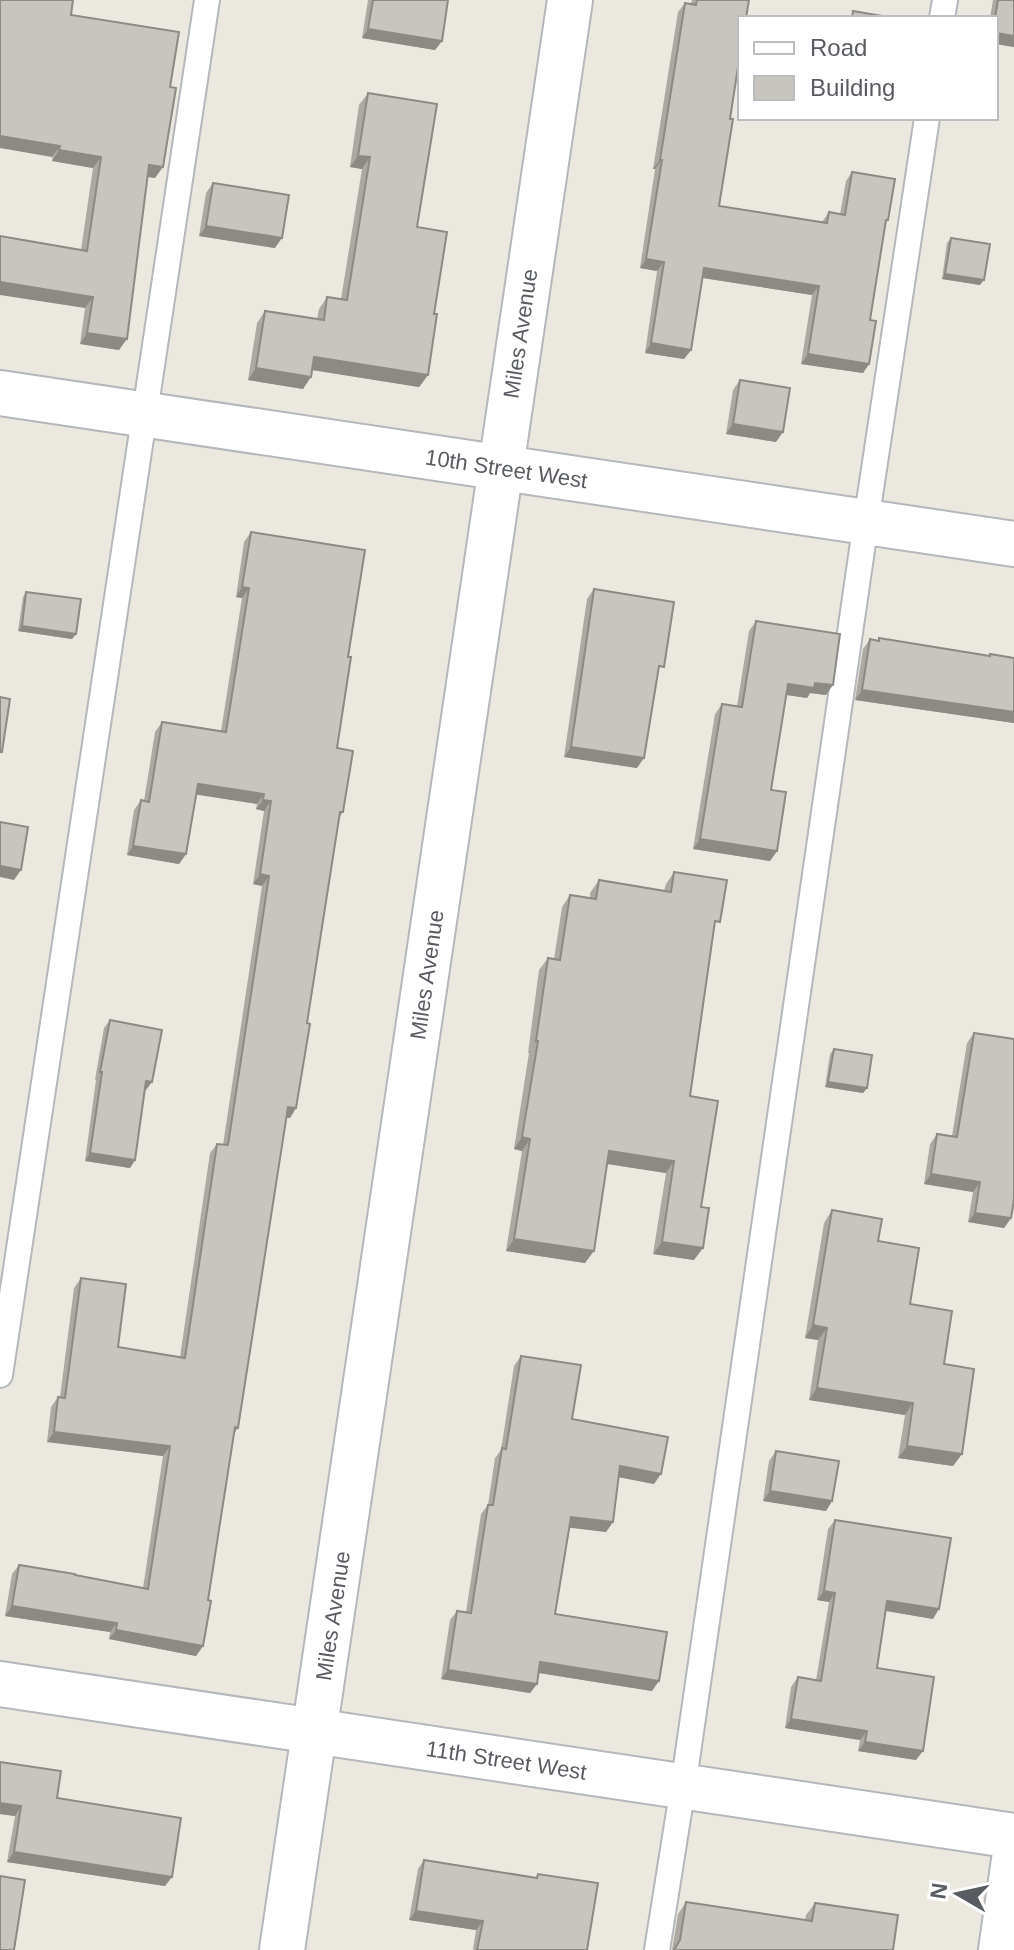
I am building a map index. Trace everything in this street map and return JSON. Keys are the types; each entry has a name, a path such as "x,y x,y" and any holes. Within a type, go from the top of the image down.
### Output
{"street":[{"name":"Miles Avenue","path":"282,1950 570,0"},
{"name":"10th Street West","path":"0,393 1014,544"},
{"name":"11th Street West","path":"0,1684 1014,1836"},
{"path":"1001,1950 1014,1860"}],"lane":[{"path":"0,1375 207,0"},
{"path":"657,1950 927,120"}],"building":[{"path":"0,0 73,0 71,15 179,32 170,87 176,88 163,167 149,165 127,339 87,333 93,297 0,282 0,236 87,251 101,157 59,150 60,146 0,136"},
{"path":"373,0 448,0 442,41 368,29"},
{"path":"697,0 749,0 746,16 738,16 738,67 730,119 733,119 719,206 827,223 829,212 845,215 852,172 895,179 870,320 876,321 869,364 808,354 819,286 704,268 691,350 651,343 664,262 646,259 685,3 696,5"},
{"path":"998,0 1014,0 1014,36 998,33 998,16 995,16"},
{"path":"853,11 882,16 852,16"},
{"path":"368,93 437,104 417,227 447,232 428,375 314,357 311,377 256,368 265,311 324,320 327,297 347,300 370,157 358,156"},
{"path":"213,183 289,195 282,238 206,226"},
{"path":"951,238 990,244 984,280 945,274"},
{"path":"740,380 790,388 783,432 733,424"},
{"path":"251,532 365,550 337,748 353,751 343,812 340,812 296,1108 288,1107 238,1428 235,1427 203,1646 116,1630 117,1623 12,1606 19,1565 148,1589 170,1446 54,1432 58,1397 65,1398 81,1278 126,1284 118,1347 185,1358 217,1144 228,1145 269,876 260,874 271,801 263,800 264,794 198,784 186,854 133,846 141,800 149,802 162,722 226,732 249,588 242,587"},
{"path":"594,589 674,602 664,667 659,666 644,758 571,747"},
{"path":"26,592 81,599 76,634 22,626"},
{"path":"756,621 840,634 833,685 815,683 814,688 788,684 771,790 786,792 777,851 700,839 722,704 742,707"},
{"path":"879,638 1014,658 1014,712 862,690 870,639 879,641"},
{"path":"0,697 10,699 2,752 0,752"},
{"path":"0,822 28,827 21,870 0,866"},
{"path":"674,872 727,880 720,922 715,921 690,1096 718,1101 701,1207 709,1208 703,1248 662,1242 674,1161 609,1151 594,1251 514,1239 530,1139 522,1137 548,958 560,960 570,895 596,899 599,880 671,892"},
{"path":"110,1020 162,1030 152,1082 146,1081 135,1160 90,1153"},
{"path":"974,1033 1014,1039 1014,1199 1011,1218 975,1213 980,1182 931,1174 937,1134 957,1137"},
{"path":"834,1049 872,1055 867,1088 828,1082"},
{"path":"832,1210 882,1219 878,1241 919,1248 910,1304 952,1311 944,1364 974,1369 962,1454 907,1446 913,1403 817,1388 827,1328 813,1325"},
{"path":"521,1356 581,1365 572,1419 668,1437 661,1474 620,1466 613,1522 571,1517 555,1614 667,1632 659,1681 540,1662 537,1684 448,1670 457,1611 471,1613 488,1505 493,1505 502,1448 506,1449"},
{"path":"776,1451 839,1461 832,1501 770,1491"},
{"path":"835,1520 951,1538 939,1609 887,1601 877,1668 934,1677 923,1751 865,1742 867,1731 791,1719 798,1677 821,1681 835,1593 824,1591"},
{"path":"0,1762 61,1771 57,1798 181,1818 172,1877 14,1852 21,1806 0,1803"},
{"path":"424,1860 537,1878 538,1874 598,1883 587,1950 477,1950 483,1921 416,1911"},
{"path":"0,1876 25,1880 14,1950 0,1950"},
{"path":"686,1902 812,1921 815,1903 898,1915 893,1950 674,1950 680,1940"}]}
